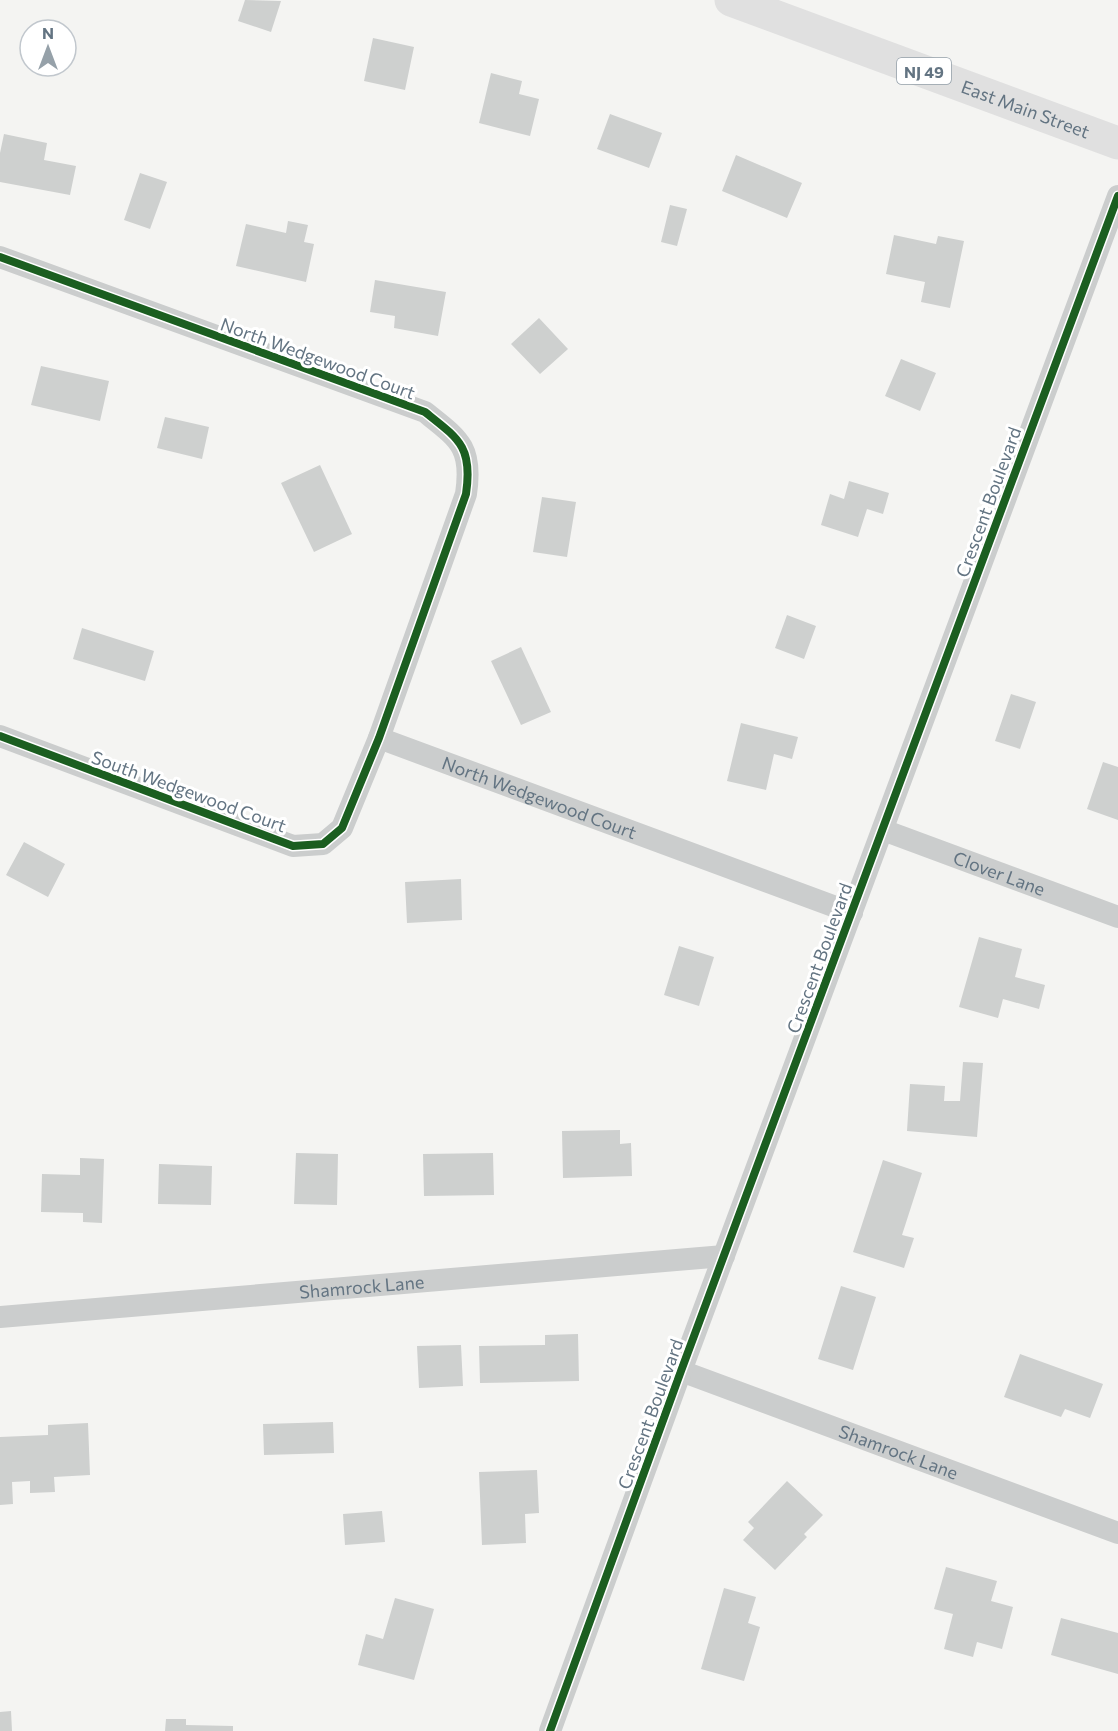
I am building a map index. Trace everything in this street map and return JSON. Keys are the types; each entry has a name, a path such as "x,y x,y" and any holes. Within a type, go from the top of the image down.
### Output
{"main road":[{"name":"East Main Street","path":"731,0 1118,143"}],"street":[{"name":"Crescent Boulevard","path":"550,1731 681,1371 1118,196"},
{"name":"North Wedgewood Court","path":"0,257 425,412 460,442 467,459 469,474 466,494 379,738 852,913"},
{"name":"South Wedgewood Court","path":"0,736 293,846 324,844 342,828 379,738"},
{"name":"Clover Lane","path":"883,830 1118,917"},
{"name":"Shamrock Lane","path":"0,1317 724,1256"},
{"name":"Shamrock Lane","path":"681,1371 1118,1533"}],"building":[{"path":"245,0 281,1 271,32 238,21"},
{"path":"373,38 414,47 405,90 364,81"},
{"path":"491,73 522,81 519,94 539,99 530,136 479,123"},
{"path":"610,114 662,133 649,168 597,149"},
{"path":"4,134 47,143 44,160 76,166 70,195 0,182 0,153"},
{"path":"736,155 802,183 787,218 722,191"},
{"path":"140,173 167,182 150,229 124,220"},
{"path":"670,205 687,209 677,246 661,242"},
{"path":"288,221 308,225 304,242 314,244 306,282 236,266 246,224 286,233"},
{"path":"894,235 936,244 938,236 964,241 950,308 921,302 925,282 886,274"},
{"path":"375,280 446,292 438,336 394,328 395,316 370,312"},
{"path":"539,318 568,349 540,374 511,344"},
{"path":"901,359 936,373 920,411 885,396"},
{"path":"41,366 109,381 100,421 31,405"},
{"path":"165,417 209,427 202,459 157,448"},
{"path":"320,465 352,534 314,552 281,483"},
{"path":"849,481 889,493 883,514 867,509 858,537 821,525 830,494 844,499"},
{"path":"542,497 576,502 567,557 533,552"},
{"path":"787,615 816,626 804,659 775,648"},
{"path":"82,628 154,651 145,681 73,659"},
{"path":"521,647 551,712 521,725 491,661"},
{"path":"1011,694 1036,702 1020,749 995,741"},
{"path":"741,723 798,737 792,759 774,754 766,790 727,781"},
{"path":"1103,762 1118,767 1118,820 1087,809"},
{"path":"24,842 65,864 48,897 6,875"},
{"path":"461,879 462,920 407,923 405,882"},
{"path":"979,937 1022,949 1015,977 1045,985 1039,1009 1003,999 998,1018 959,1007"},
{"path":"679,946 714,957 699,1006 664,995"},
{"path":"963,1062 983,1063 977,1137 907,1131 910,1084 945,1086 944,1101 960,1101"},
{"path":"620,1130 620,1144 631,1143 632,1176 563,1178 562,1131"},
{"path":"296,1153 338,1154 337,1205 294,1204"},
{"path":"493,1153 494,1195 424,1196 423,1154"},
{"path":"80,1158 104,1159 102,1223 83,1222 83,1213 41,1212 42,1174 80,1175"},
{"path":"883,1160 922,1173 902,1235 914,1238 904,1268 853,1252"},
{"path":"159,1164 212,1166 211,1205 158,1204"},
{"path":"841,1286 876,1297 853,1370 818,1359"},
{"path":"578,1334 579,1381 480,1383 479,1346 545,1345 545,1335"},
{"path":"461,1345 463,1386 419,1388 417,1346"},
{"path":"1020,1354 1103,1384 1090,1418 1065,1409 1061,1417 1004,1397"},
{"path":"333,1422 334,1453 264,1455 263,1424"},
{"path":"88,1423 90,1475 54,1477 55,1492 30,1493 30,1481 12,1482 13,1504 0,1505 0,1437 48,1435 48,1425"},
{"path":"537,1470 539,1513 525,1514 526,1543 482,1545 479,1472"},
{"path":"787,1481 823,1515 804,1534 807,1537 775,1570 743,1540 754,1528 748,1522"},
{"path":"382,1511 385,1542 345,1545 343,1514"},
{"path":"946,1567 997,1581 991,1601 1013,1607 1002,1649 977,1642 973,1657 944,1649 953,1614 934,1609"},
{"path":"724,1588 756,1597 748,1623 760,1627 744,1681 701,1669"},
{"path":"395,1598 434,1609 414,1680 358,1665 366,1634 383,1639"},
{"path":"1061,1618 1118,1633 1118,1674 1051,1655"},
{"path":"11,1711 12,1731 0,1731 0,1712"},
{"path":"166,1719 186,1719 186,1725 233,1726 233,1731 165,1731"}],"cycle path":[{"path":"550,1731 681,1371 1118,196"},
{"path":"0,257 425,412 455,437 461,446 465,455 468,478 466,494 379,738 342,828 323,844 293,846 0,736"}]}
